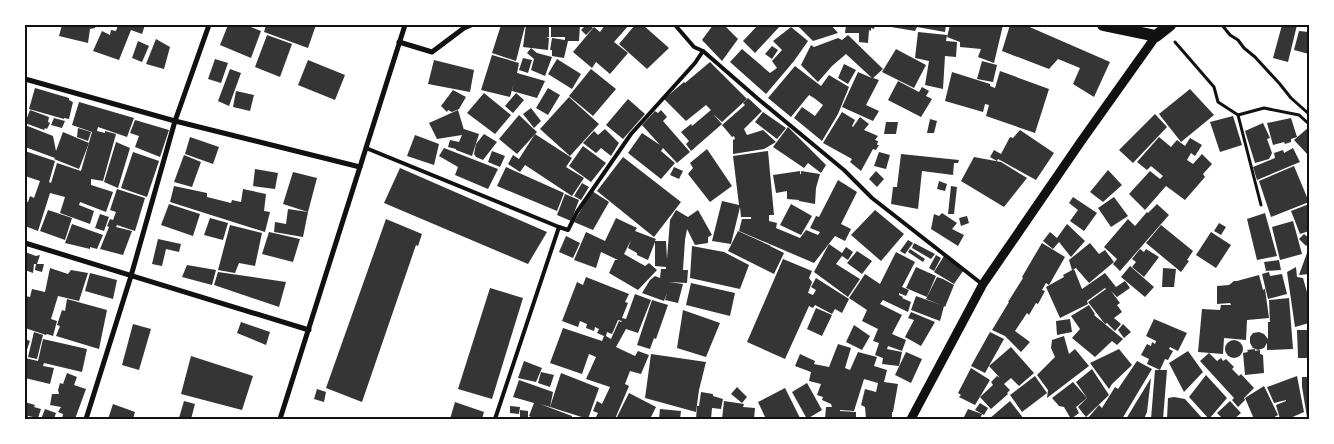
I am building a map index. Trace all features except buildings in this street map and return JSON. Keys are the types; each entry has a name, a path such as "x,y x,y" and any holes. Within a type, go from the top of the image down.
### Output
{"main road":[{"path":"1103,25 1164,30"}],"street":[{"path":"86,419 131,276 175,121 209,25"},
{"path":"280,419 405,25"},
{"path":"400,42 432,52 464,28 471,25"},
{"path":"911,419 983,284 1082,140 1164,30"},
{"path":"25,79 175,121 360,167"},
{"path":"25,243 309,330"}],"lane":[{"path":"675,25 694,47 703,52 844,170 872,198 983,284"},
{"path":"366,148 568,230 577,212 631,134 703,52"},
{"path":"495,419 559,227"}],"path":[{"path":"1222,25 1230,35 1238,40 1255,57 1291,98 1309,114"},
{"path":"1164,30 1214,87 1218,102 1238,116 1261,205"},
{"path":"1238,116 1264,108 1299,115 1309,124"}]}
